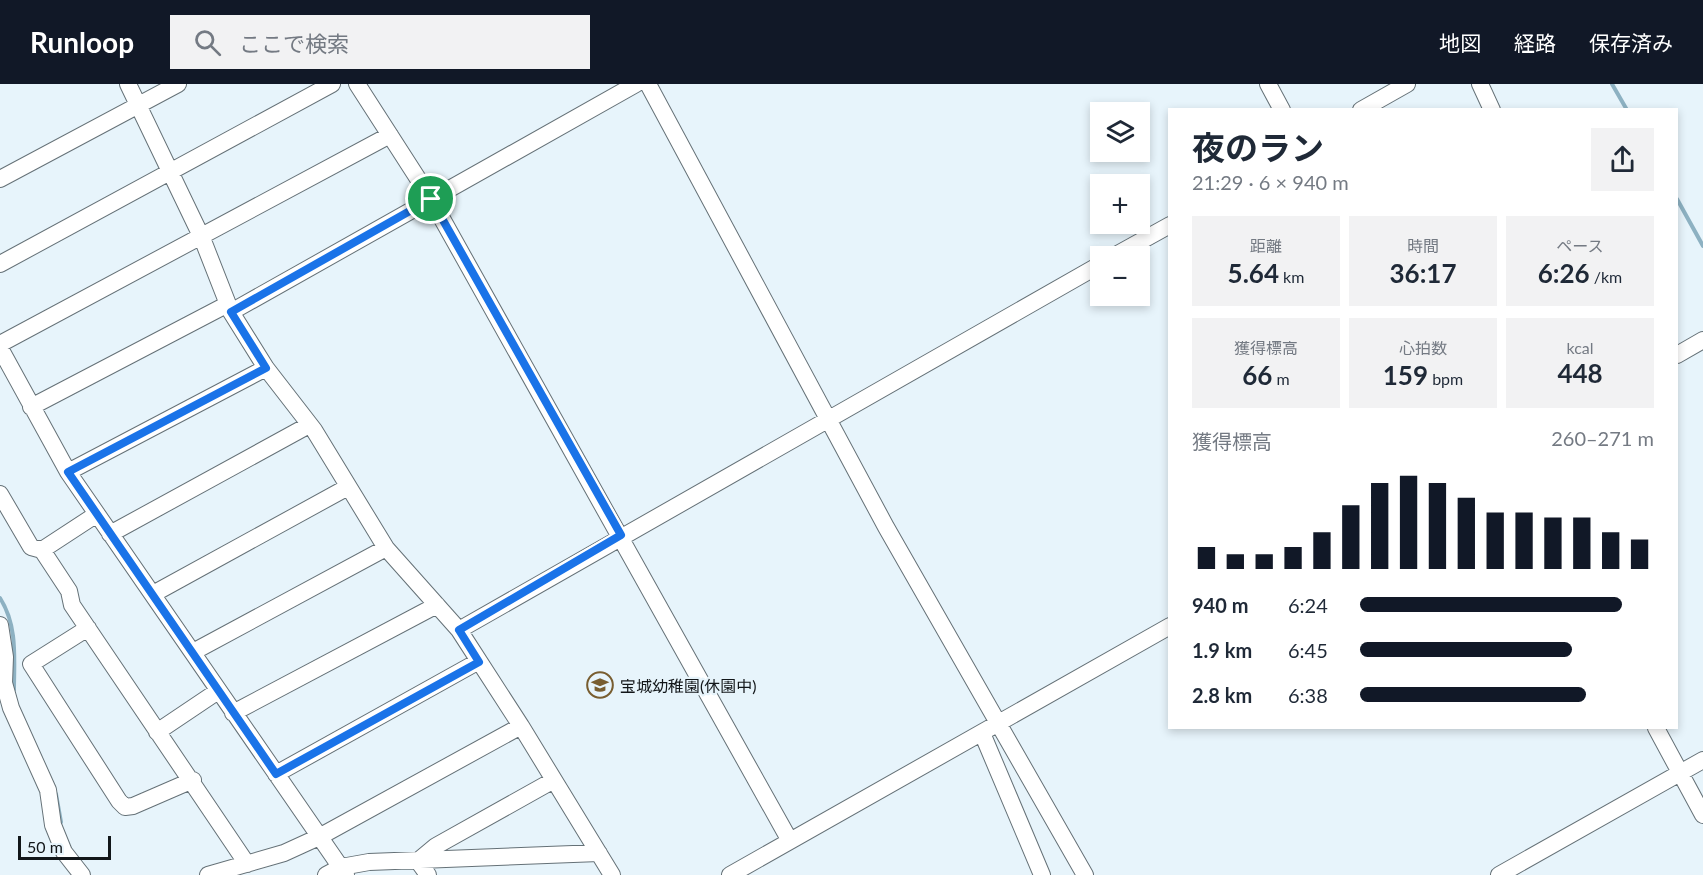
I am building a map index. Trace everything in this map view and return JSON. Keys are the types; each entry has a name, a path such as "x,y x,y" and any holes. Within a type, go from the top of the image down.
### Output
{"street":[{"path":"128,84 136,106 202,238 229,308 266,368 309,424 386,548 459,630 599,853 608,874"},
{"path":"0,179 178,84"},
{"path":"0,264 170,174 332,84"},
{"path":"357,84 431,199 621,535 790,841"},
{"path":"31,407 229,308 431,199 636,84"},
{"path":"648,84 886,527 1085,875"},
{"path":"1268,84 1281,108"},
{"path":"1365,108 1407,84"},
{"path":"1480,84 1491,108"},
{"path":"390,135 0,346 68,472 319,837 338,872 369,862 423,868 599,853"},
{"path":"1132,246 1168,226"},
{"path":"459,630 621,535 1090,270"},
{"path":"1678,354 1703,340"},
{"path":"68,472 266,368"},
{"path":"110,534 309,424"},
{"path":"153,594 348,488"},
{"path":"0,494 31,547 42,550 88,628 157,732 193,780 247,864"},
{"path":"42,550 97,514"},
{"path":"193,652 386,548"},
{"path":"233,712 437,605"},
{"path":"0,625 5,657 4,683 11,708 48,790 53,825 64,852 82,875"},
{"path":"730,875 1168,627"},
{"path":"88,628 31,664 119,801 125,807 133,806 193,780"},
{"path":"276,774 479,662"},
{"path":"157,732 218,691"},
{"path":"208,875 284,853 319,837 521,726"},
{"path":"1657,729 1703,814"},
{"path":"982,733 1042,875"},
{"path":"1499,875 1703,760"},
{"path":"423,868 436,846 554,780"}],"waterway":[{"path":"1612,84 1626,108"},
{"path":"1678,201 1703,246"},
{"path":"0,598 6,609 12,631 14,690"},
{"path":"56,794 61,822"}],"place":[{"name":"宝城幼稚園(休園中)","path":"600,685"}],"route":[{"path":"431,199 621,535 459,630 479,662 276,774 68,472 266,368 231,312 431,199"}]}
